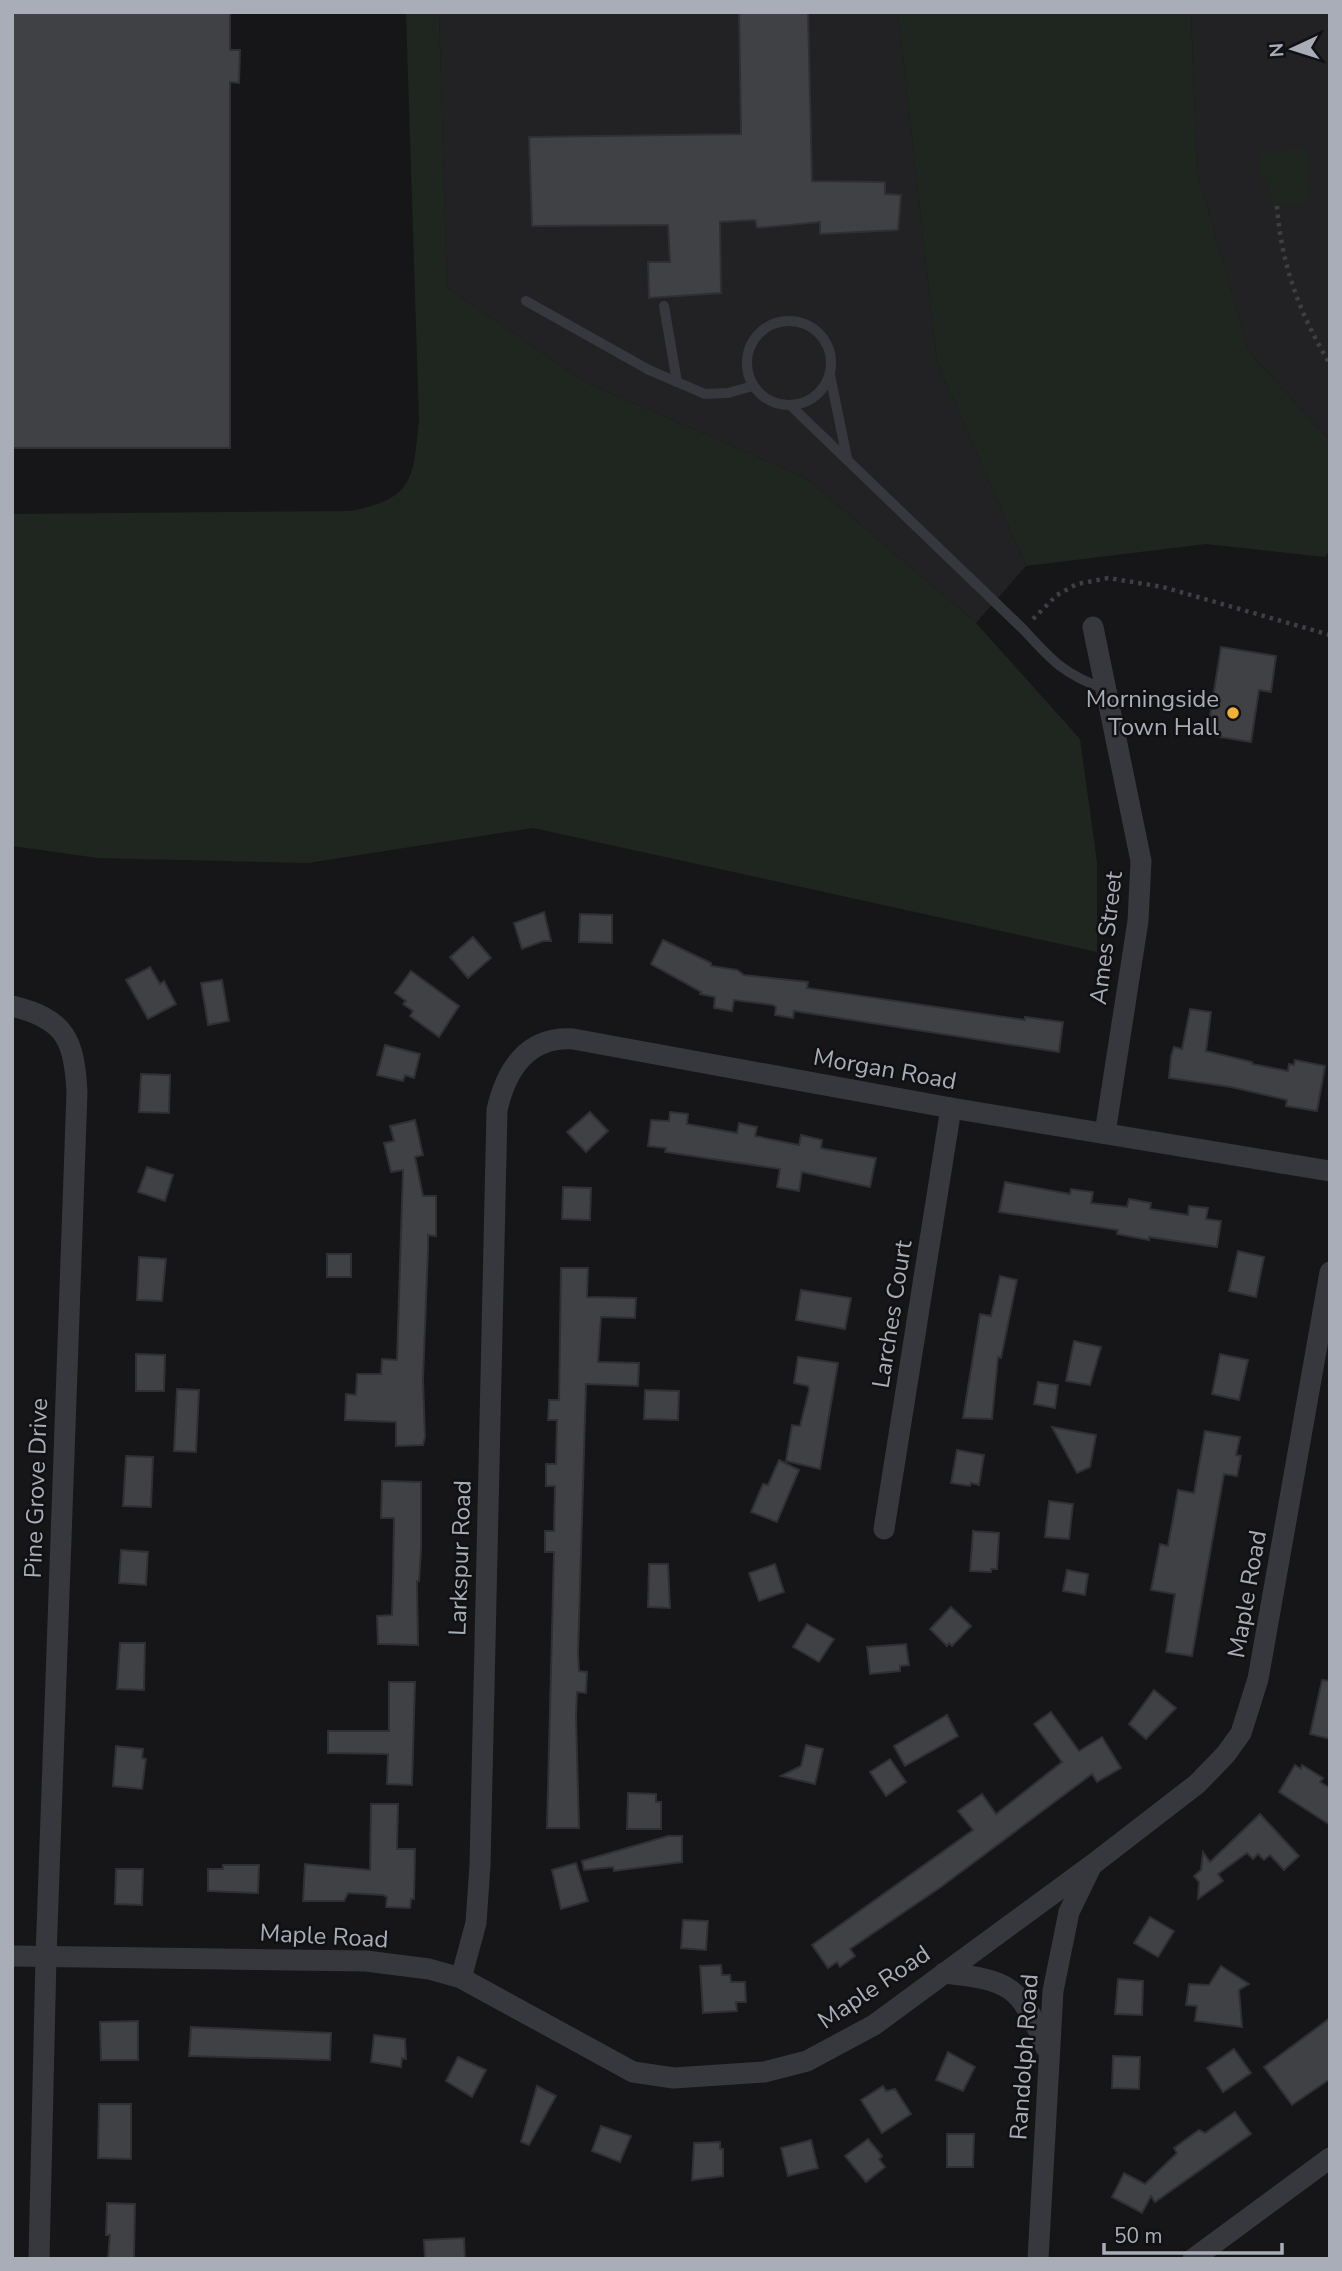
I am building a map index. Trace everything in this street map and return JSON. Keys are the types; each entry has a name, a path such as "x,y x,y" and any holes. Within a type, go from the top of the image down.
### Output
{"street":[{"name":"Ames Street","path":"1093,626 1141,861 1138,921 1105,1133"},
{"name":"Pine Grove Drive","path":"12,1006 40,1013 60,1028 69,1039 75,1058 77,1092 46,1957 39,2259"},
{"name":"Morgan Road","path":"496,1136 502,1090 519,1058 547,1041 562,1038 951,1108 1330,1171"},
{"name":"Larches Court","path":"884,1528 951,1108"},
{"name":"Larkspur Road","path":"461,1979 476,1923 480,1865 496,1136"},
{"name":"Maple Road","path":"12,1956 366,1961 429,1969 461,1979 633,2073 674,2078 764,2072 807,2061 874,2025 1092,1865 1197,1784 1226,1754 1241,1733 1258,1679 1330,1272"},
{"name":"Randolph Road","path":"1038,2259 1052,1991 1069,1912 1092,1865"},
{"path":"944,1973 989,1978 1011,1989 1029,2007 1048,2053"},
{"path":"1193,2259 1330,2158"}],"lane":[{"path":"526,301 649,370 705,394 728,393 753,386"},
{"path":"664,306 677,382"},
{"path":"830,375 816,397 792,406 776,404 753,386 748,370 748,353 753,341 772,324 801,322 822,336 829,349 830,375 847,459"},
{"path":"792,406 1024,630 1055,665 1074,678 1105,689"}],"path":[{"path":"1277,206 1279,237 1300,311 1330,364"},
{"path":"1024,630 1057,595 1077,584 1108,578 1163,587 1330,635"}],"shaded area":[{"path":"406,12 439,12 447,288 587,383 806,478 976,623 1080,739 1097,862 1097,952 533,828 308,863 98,858 12,846 12,514 351,511 387,500 406,483 415,458 419,420"},
{"path":"439,12 898,12 937,362 1026,566 976,623 806,478 587,383 447,288"},
{"path":"898,12 1191,12 1197,172 1249,352 1330,441 1330,550 1325,557 1206,544 1026,566 937,362"},
{"path":"1191,12 1330,12 1330,441 1249,352 1197,172"},
{"path":"1307,148 1311,191 1302,204 1271,207 1268,182 1261,181 1259,152"}],"building":[{"path":"12,12 230,12 230,50 240,50 239,83 230,82 230,448 12,448"},
{"path":"739,12 808,12 812,181 885,182 885,194 901,195 898,230 820,234 820,222 757,228 755,220 720,222 721,293 649,298 648,262 670,262 668,225 532,226 529,137 741,134"},
{"name":"Morningside Town Hall","path":"1221,647 1276,656 1271,692 1259,690 1251,742 1207,735"},
{"path":"544,912 551,941 543,941 522,949 514,923"},
{"path":"580,914 612,915 612,943 579,942"},
{"path":"473,937 491,958 468,978 450,957"},
{"path":"663,940 711,963 711,966 737,970 744,975 808,982 807,988 1025,1020 1025,1017 1063,1022 1059,1052 794,1011 793,1018 775,1015 776,1007 773,1005 734,1000 732,1011 714,1008 715,997 700,994 701,992 651,964"},
{"path":"150,967 160,984 164,981 176,1004 148,1019 126,980"},
{"path":"411,971 459,1006 439,1037 410,1016 413,1011 403,1004 406,1001 395,993"},
{"path":"222,980 229,1021 208,1025 201,983"},
{"path":"1190,1009 1211,1012 1206,1051 1288,1071 1289,1064 1294,1065 1295,1060 1325,1066 1317,1111 1286,1106 1287,1100 1231,1087 1169,1078 1171,1056 1174,1047 1182,1049"},
{"path":"385,1045 420,1054 414,1078 405,1075 403,1081 377,1075"},
{"path":"141,1074 170,1075 169,1113 139,1112"},
{"path":"590,1112 608,1131 586,1152 567,1132"},
{"path":"670,1112 688,1114 687,1124 737,1133 739,1123 757,1127 755,1136 799,1145 801,1135 822,1140 821,1148 876,1158 870,1187 802,1172 799,1191 777,1187 780,1169 665,1152 666,1148 648,1146 651,1120 669,1121"},
{"path":"415,1120 423,1155 415,1157 423,1196 436,1196 436,1236 428,1235 423,1379 425,1437 423,1445 396,1446 396,1422 345,1420 346,1394 356,1395 357,1374 381,1374 382,1359 397,1360 403,1170 391,1172 384,1143 394,1141 390,1126"},
{"path":"147,1167 173,1175 165,1201 138,1192"},
{"path":"1005,1182 1070,1194 1071,1189 1093,1192 1091,1203 1127,1207 1129,1199 1151,1203 1150,1209 1188,1215 1189,1206 1208,1208 1206,1219 1221,1221 1217,1247 1149,1237 1149,1240 1117,1234 1118,1230 999,1212"},
{"path":"563,1187 591,1188 590,1220 562,1219"},
{"path":"1238,1251 1264,1257 1256,1297 1229,1291"},
{"path":"327,1254 351,1254 351,1277 327,1277"},
{"path":"139,1257 166,1259 162,1301 137,1300"},
{"path":"561,1268 588,1268 587,1297 636,1298 635,1318 601,1317 598,1362 639,1363 638,1386 586,1384 578,1653 579,1671 587,1672 586,1693 577,1692 579,1828 547,1828 554,1552 545,1552 545,1531 554,1531 555,1486 546,1486 546,1464 556,1464 557,1420 548,1420 549,1400 559,1400"},
{"path":"1000,1276 1017,1280 1001,1358 998,1357 992,1419 963,1418 980,1314 991,1316"},
{"path":"801,1290 851,1298 845,1329 796,1320"},
{"path":"1074,1341 1101,1347 1090,1385 1066,1381"},
{"path":"136,1354 165,1355 164,1391 136,1391"},
{"path":"1220,1354 1248,1360 1239,1400 1212,1394"},
{"path":"798,1357 838,1363 820,1469 786,1461 792,1425 800,1426 809,1390 808,1386 794,1383"},
{"path":"1038,1382 1058,1385 1055,1408 1034,1404"},
{"path":"177,1389 199,1390 196,1452 174,1451"},
{"path":"645,1390 679,1391 678,1420 644,1419"},
{"path":"1052,1427 1096,1435 1090,1467 1077,1473"},
{"path":"1205,1431 1240,1437 1236,1455 1241,1456 1237,1476 1224,1474 1192,1656 1166,1652 1175,1594 1151,1590 1160,1544 1168,1546 1178,1490 1194,1493"},
{"path":"957,1450 984,1455 979,1485 951,1483"},
{"path":"126,1456 153,1457 151,1507 123,1506"},
{"path":"779,1460 799,1470 777,1522 751,1512 763,1484 768,1485"},
{"path":"382,1481 421,1482 421,1549 417,1581 418,1645 378,1644 377,1616 392,1615 393,1580 394,1518 381,1518"},
{"path":"1049,1501 1073,1504 1069,1539 1045,1537"},
{"path":"973,1531 999,1533 997,1569 991,1569 991,1572 970,1571"},
{"path":"121,1550 148,1552 146,1585 119,1583"},
{"path":"649,1564 668,1564 670,1608 648,1607"},
{"path":"775,1564 784,1592 759,1601 749,1573"},
{"path":"1067,1570 1088,1574 1085,1595 1063,1591"},
{"path":"951,1607 971,1626 952,1646 949,1643 947,1646 930,1629"},
{"path":"807,1624 834,1639 819,1662 793,1647"},
{"path":"120,1643 145,1643 144,1690 117,1689"},
{"path":"906,1644 909,1665 900,1666 900,1671 870,1674 867,1647"},
{"path":"1322,1680 1330,1681 1330,1739 1310,1734"},
{"path":"389,1682 415,1682 412,1785 387,1784 388,1754 328,1753 328,1731 389,1731"},
{"path":"1154,1690 1176,1708 1146,1739 1129,1724"},
{"path":"1051,1712 1079,1751 1102,1737 1121,1768 1097,1782 1092,1774 941,1887 850,1949 855,1956 840,1967 837,1962 828,1968 812,1945 973,1830 958,1811 982,1794 996,1814 1062,1762 1034,1724"},
{"path":"947,1715 958,1736 905,1766 894,1746"},
{"path":"806,1745 823,1749 815,1784 781,1776 801,1766"},
{"path":"116,1746 143,1749 142,1758 146,1759 142,1789 113,1786"},
{"path":"890,1759 906,1782 886,1796 870,1772"},
{"path":"1295,1765 1301,1769 1302,1765 1323,1778 1320,1782 1330,1788 1330,1825 1279,1792"},
{"path":"628,1793 656,1794 656,1802 661,1802 661,1829 627,1829"},
{"path":"371,1804 398,1804 397,1849 415,1849 414,1899 411,1899 410,1908 386,1907 387,1897 383,1895 348,1893 344,1901 303,1901 305,1864 370,1870"},
{"path":"1260,1814 1299,1856 1284,1870 1270,1855 1264,1860 1258,1854 1253,1859 1247,1853 1218,1874 1223,1881 1198,1899 1199,1882 1194,1876 1201,1870 1203,1852 1210,1862"},
{"path":"668,1836 682,1836 682,1862 614,1871 613,1867 584,1870 582,1861"},
{"path":"576,1863 588,1901 561,1909 552,1870"},
{"path":"223,1865 259,1865 258,1893 208,1891 208,1869 223,1869"},
{"path":"116,1869 143,1869 142,1905 115,1904"},
{"path":"1150,1917 1174,1931 1158,1957 1134,1943"},
{"path":"683,1920 708,1921 706,1950 681,1948"},
{"path":"721,1965 722,1975 730,1975 731,1982 745,1982 746,2002 736,2002 737,2011 703,2013 700,1966"},
{"path":"1221,1966 1249,1984 1239,1990 1242,2027 1195,2021 1197,2006 1186,2005 1189,1984 1209,1985"},
{"path":"1118,1979 1143,1981 1142,2015 1115,2014"},
{"path":"1330,2018 1330,2079 1292,2105 1264,2067"},
{"path":"138,2021 138,2060 101,2060 100,2022"},
{"path":"191,2027 331,2033 330,2060 189,2056"},
{"path":"374,2035 405,2039 406,2059 402,2058 401,2067 371,2062"},
{"path":"1234,2049 1251,2073 1223,2092 1207,2068"},
{"path":"948,2052 975,2067 963,2091 936,2080"},
{"path":"1113,2056 1140,2057 1139,2089 1112,2088"},
{"path":"458,2057 486,2070 472,2097 446,2081"},
{"path":"537,2086 556,2096 529,2145 521,2142"},
{"path":"883,2086 886,2091 895,2089 911,2114 882,2133 861,2100"},
{"path":"99,2104 131,2104 131,2159 98,2158"},
{"path":"1235,2112 1251,2134 1155,2202 1151,2196 1142,2213 1112,2197 1124,2173 1145,2184 1177,2153 1174,2148 1199,2130 1205,2133"},
{"path":"601,2126 631,2136 620,2162 592,2151"},
{"path":"947,2134 974,2134 973,2167 947,2167"},
{"path":"868,2139 882,2156 879,2159 885,2167 866,2182 845,2156"},
{"path":"811,2140 818,2168 788,2176 781,2148"},
{"path":"720,2142 720,2149 723,2149 723,2176 692,2180 694,2143"},
{"path":"107,2203 135,2204 134,2259 108,2259 110,2235 106,2235"},
{"path":"464,2238 465,2259 425,2259 424,2240"}],"place":[{"name":"Morningside Town Hall","path":"1233,713"}]}
